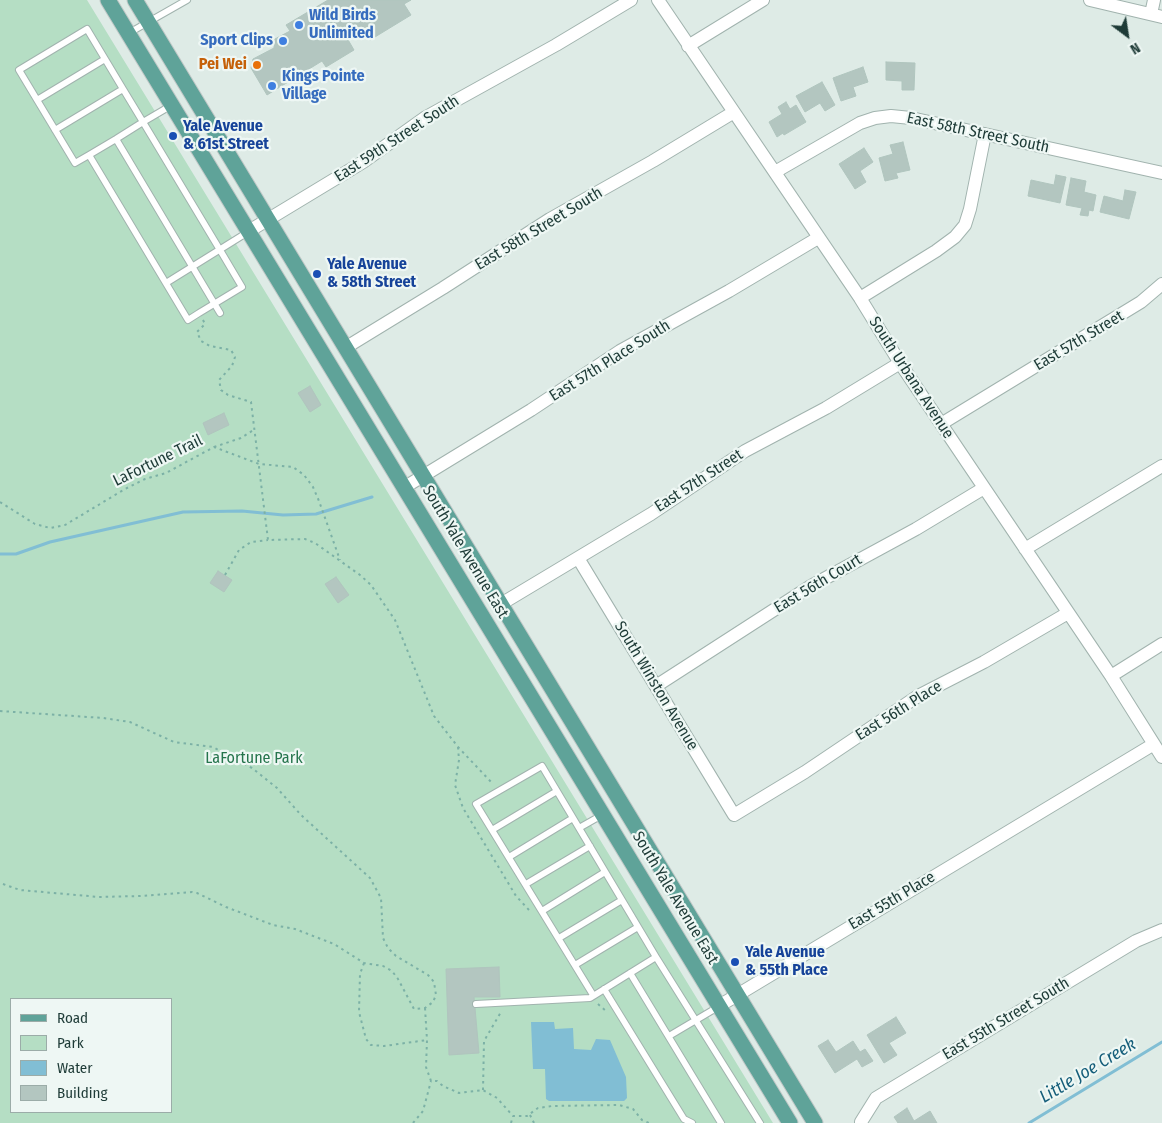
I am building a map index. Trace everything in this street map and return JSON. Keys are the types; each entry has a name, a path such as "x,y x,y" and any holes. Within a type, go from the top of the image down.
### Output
{"main road":[{"name":"South Yale Avenue East","path":"108,0 790,1123"},
{"name":"South Yale Avenue East","path":"134,0 815,1123"}],"street":[{"name":"East 59th Street South","path":"249,231 363,162 426,117 631,0"},
{"name":"South Urbana Avenue","path":"658,0 860,298 900,363 1111,676 1162,757"},
{"path":"688,46 763,0"},
{"path":"1090,0 1157,16 1154,0"},
{"name":"East 58th Street South","path":"345,348 550,219 653,161 734,112"},
{"name":"East 58th Street South","path":"775,172 860,123 875,118 891,116 911,118 1162,173"},
{"path":"860,298 955,238 964,225 970,209 985,134"},
{"name":"East 57th Place South","path":"405,488 532,410 620,351 729,291 818,238"},
{"name":"East 57th Street","path":"942,424 1141,302 1162,284"},
{"name":"East 57th Street","path":"501,604 650,514 745,451 826,408 900,363"},
{"path":"1025,549 1162,466"},
{"name":"East 56th Court","path":"656,686 811,586 916,529 984,488"},
{"name":"South Winston Avenue","path":"578,558 734,815"},
{"name":"East 56th Place","path":"734,815 805,772 918,696 984,662 1068,613"},
{"path":"1111,676 1162,644"},
{"name":"East 55th Place","path":"719,1006 1154,744"},
{"name":"East 55th Street South","path":"861,1122 876,1098 1136,941 1162,930"}],"lane":[{"path":"129,34 187,0"},
{"path":"89,155 188,320 242,287 220,250 143,122 123,89 87,29 19,70 75,163 116,139 143,122 172,105"},
{"path":"37,100 105,59"},
{"path":"55,130 123,89"},
{"path":"116,139 220,313"},
{"name":"East 59th Street South","path":"166,283 249,231"},
{"path":"593,995 476,804 542,766 695,1021 760,1123"},
{"path":"492,830 557,791"},
{"path":"579,828 603,814"},
{"path":"509,857 573,818"},
{"path":"526,884 590,846"},
{"path":"542,911 605,872"},
{"path":"558,938 622,900"},
{"path":"575,965 638,927"},
{"path":"476,1004 590,998 656,957"},
{"path":"630,973 722,1123"},
{"path":"604,989 684,1119 692,1123"},
{"name":"East 55th Place","path":"668,1036 719,1006"}],"path":[{"path":"199,313 204,324 197,332 201,341 210,346 231,350 235,357 232,366 219,380 221,390 228,396 251,402 268,540"},
{"path":"214,447 241,438 255,429"},
{"name":"LaFortune Trail","path":"0,502 35,524 50,528 66,525 125,488 145,479 166,473 214,447 259,464 292,467 304,475 313,487 319,501 340,560"},
{"path":"225,576 238,550 251,542 305,539 315,543 360,575 370,585 395,620 434,716 458,747 497,787"},
{"path":"0,710 103,718 130,722 174,742 213,747 252,768 278,788 301,815 370,878 381,898 383,938 388,948 396,956 428,975 434,982 436,995 433,1002 425,1008 414,1009 398,979 392,971 383,966 364,963 334,944 295,929 273,925 197,893 99,897 33,892 0,883"},
{"path":"364,963 360,974 358,1000 362,1028 366,1039 371,1045 384,1046 427,1040"},
{"path":"483,1090 484,1041 500,1012 524,1002"},
{"path":"412,1123 423,1111 431,1081 426,1067 425,1008"},
{"path":"431,1081 437,1081 443,1086 459,1093 483,1090 497,1098 513,1116 527,1116 538,1108 552,1106 619,1105 633,1109 642,1120 648,1123"},
{"path":"530,1115 534,1123"},
{"path":"511,1123 513,1116"}],"green space":[{"name":"LaFortune Park","path":"0,0 87,0 773,1123 0,1123"}],"water":[{"path":"531,1022 554,1022 555,1029 573,1028 574,1049 591,1050 596,1039 610,1040 626,1077 627,1098 624,1101 549,1101 546,1099 545,1069 533,1069"}],"building":[{"path":"328,0 411,0 404,4 411,15 370,40 363,28 347,38 354,50 326,67 322,61 267,95 251,68 253,59 274,48 275,39 290,31 286,25"},
{"path":"886,62 915,63 914,90 902,90 902,81 886,80"},
{"path":"863,67 868,82 853,87 856,96 841,101 833,78"},
{"path":"822,82 835,105 825,111 820,103 805,112 796,96"},
{"path":"786,102 790,109 796,105 806,122 777,137 769,122 782,114 778,107"},
{"path":"903,142 910,170 896,173 898,178 885,181 879,158 893,154 890,145"},
{"path":"864,148 873,162 860,171 866,182 855,189 839,164"},
{"path":"1056,175 1066,177 1060,203 1028,196 1031,180 1054,185"},
{"path":"1071,178 1086,181 1084,192 1096,195 1093,211 1089,210 1088,216 1080,215 1082,208 1066,205"},
{"path":"1125,190 1136,192 1129,219 1100,212 1104,196 1123,201"},
{"path":"310,386 321,405 310,412 298,393"},
{"path":"224,413 229,425 208,435 203,423"},
{"path":"218,571 232,580 224,592 210,583"},
{"path":"336,577 349,595 338,603 325,584"},
{"path":"499,967 500,997 474,997 479,1053 449,1055 446,969"},
{"path":"896,1017 906,1033 889,1043 897,1055 884,1063 867,1035"},
{"path":"828,1040 836,1052 853,1041 860,1052 865,1049 873,1061 862,1067 857,1059 835,1073 818,1046"},
{"path":"907,1108 914,1121 930,1111 937,1123 898,1123 894,1117"}],"waterway":[{"path":"0,554 16,554 50,542 183,512 242,511 283,515 316,514 372,497"},
{"name":"Little Joe Creek","path":"1029,1123 1162,1042"}],"place":[{"name":"Wild Birds Unlimited","path":"299,25"},
{"name":"Sport Clips","path":"283,41"},
{"name":"Pei Wei","path":"257,65"},
{"name":"Kings Pointe Village","path":"272,86"},
{"name":"Yale Avenue & 61st Street","path":"173,136"},
{"name":"Yale Avenue & 58th Street","path":"317,274"},
{"name":"Yale Avenue & 55th Place","path":"735,962"}]}
